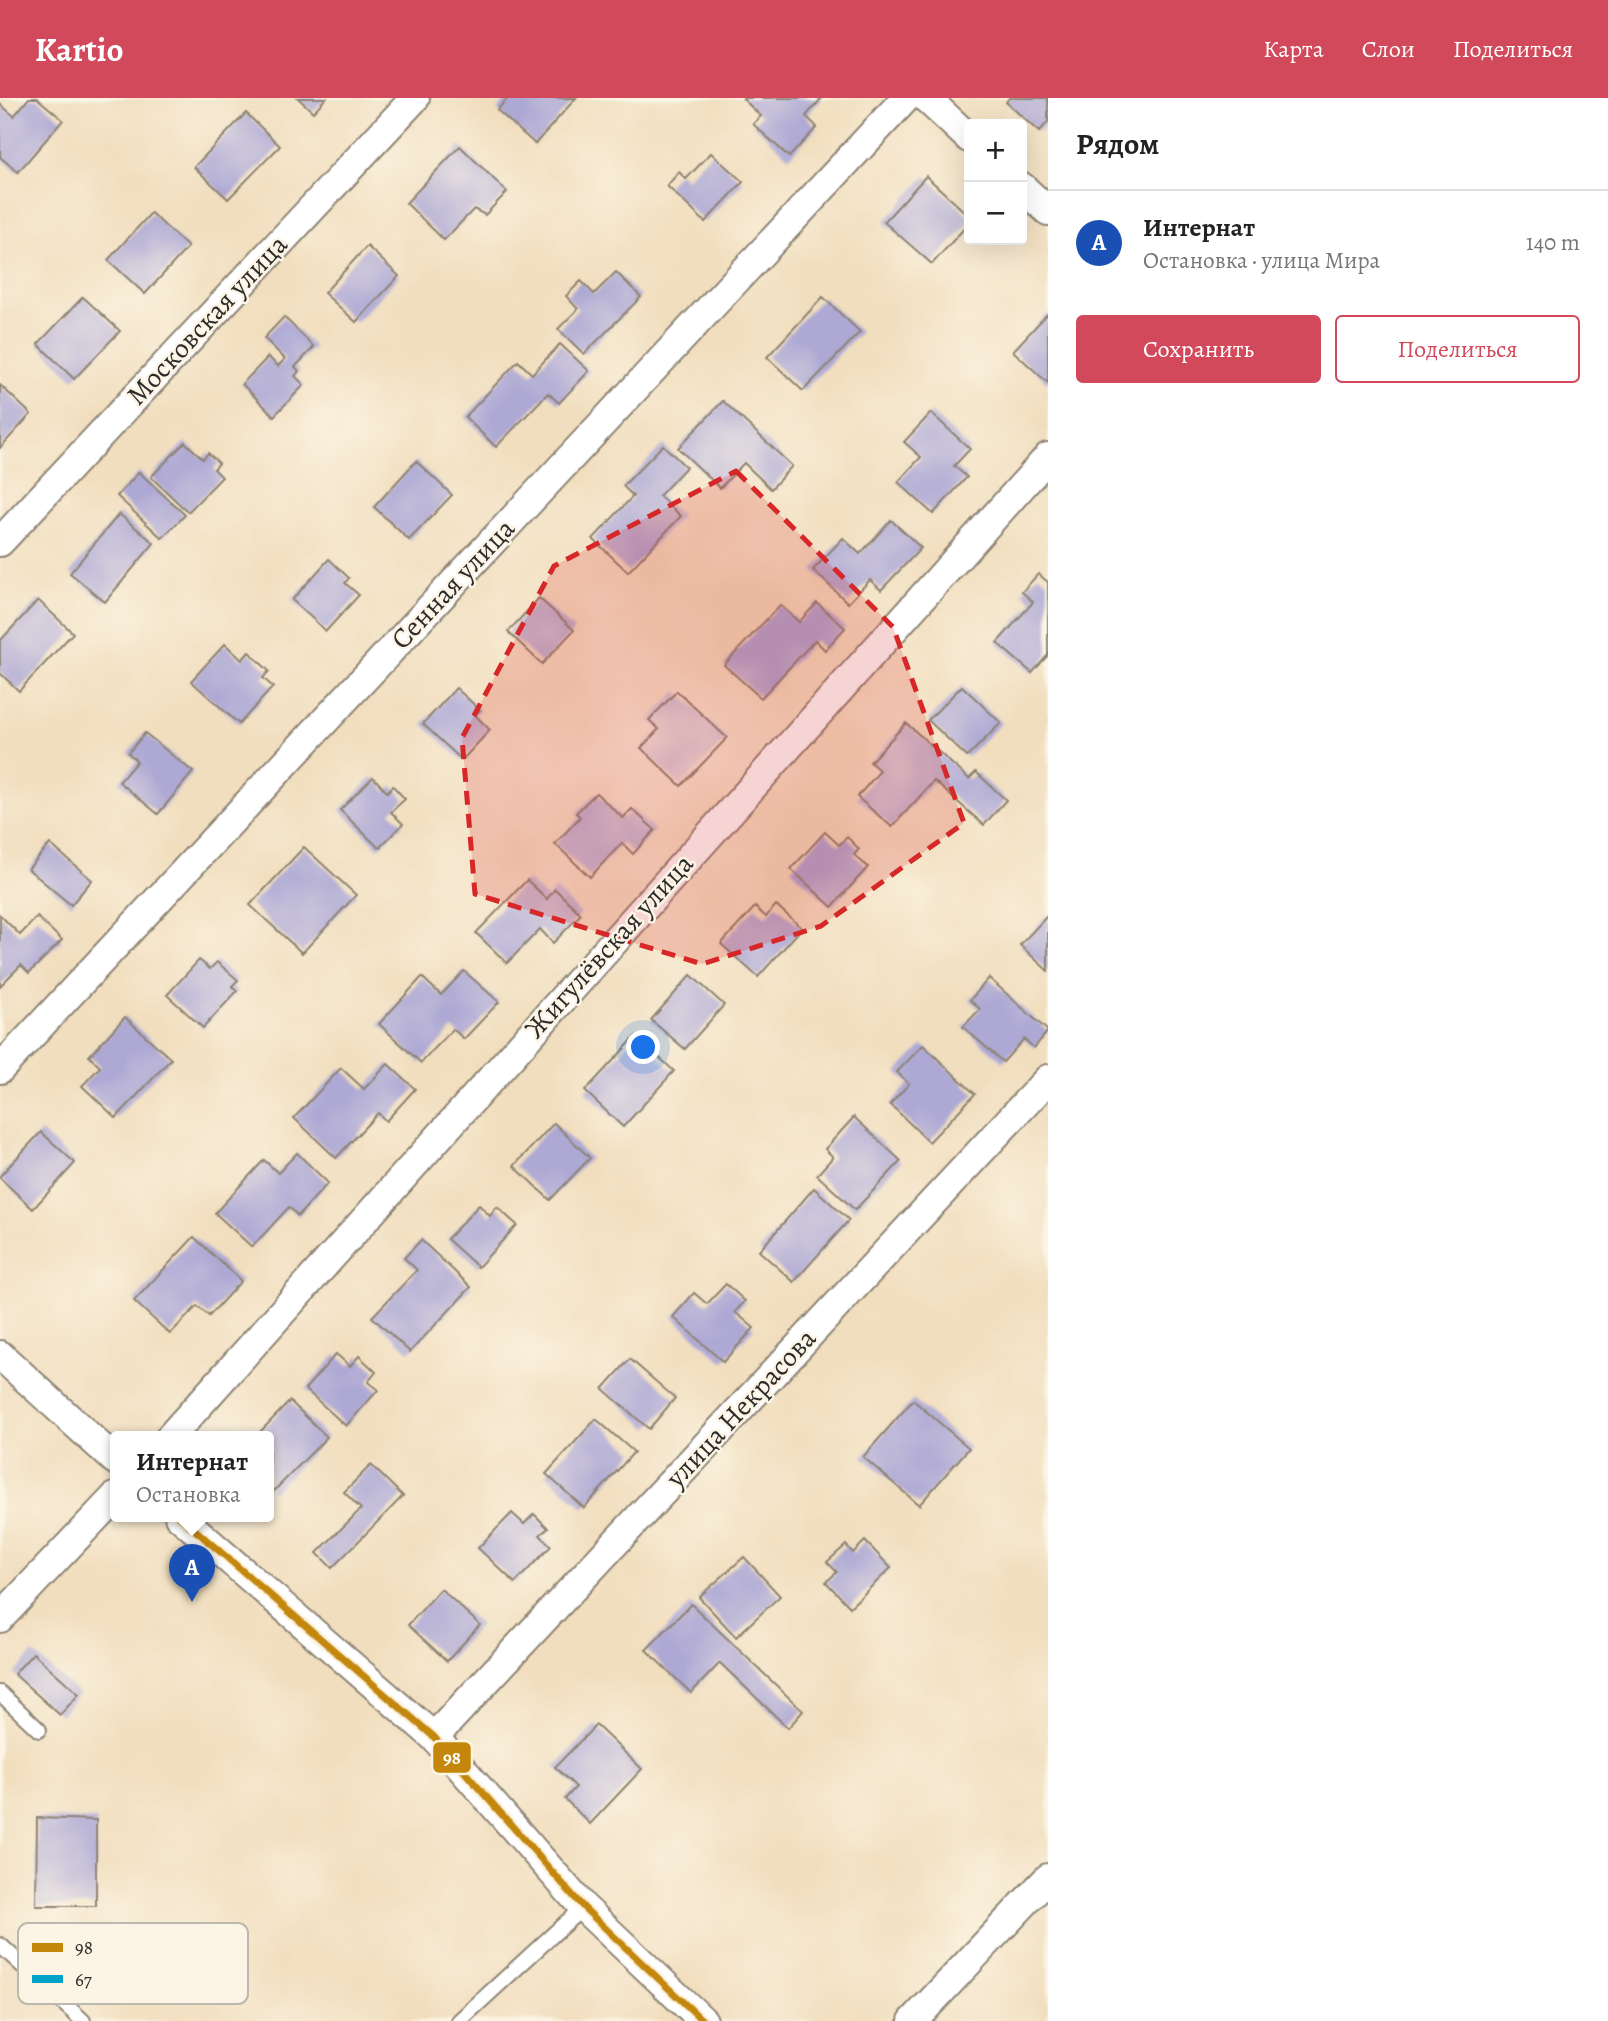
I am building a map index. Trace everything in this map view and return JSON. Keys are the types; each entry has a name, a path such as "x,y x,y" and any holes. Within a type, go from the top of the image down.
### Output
{"street":[{"name":"Московская улица","path":"0,542 415,98"},
{"name":"Сенная улица","path":"0,1069 906,98"},
{"path":"926,98 964,133"},
{"path":"1027,192 1048,211"},
{"name":"Жигулёвская улица","path":"175,1431 1048,457"},
{"name":"улица Некрасова","path":"434,1737 1048,1079"},
{"path":"0,1355 110,1455"},
{"path":"0,1618 110,1502"},
{"path":"186,1522 434,1737 583,1907 703,2021"},
{"path":"913,2021 1048,1878"}],"lane":[{"path":"0,1693 39,1730"},
{"path":"458,2021 583,1907"},
{"path":"0,1945 18,1961"},
{"path":"64,2004 83,2021"}],"highlighted area":[{"path":"736,471 893,627 964,823 821,926 702,964 475,894 462,738 554,566"}],"building":[{"path":"29,98 37,98 63,120 18,172 0,157 0,104 14,116"},
{"path":"298,98 326,98 313,112"},
{"path":"508,98 576,98 535,144 497,110"},
{"path":"822,98 806,116 817,127 789,157 753,124 761,116 743,99"},
{"path":"1009,98 1048,98 1048,122 1039,132 1006,102"},
{"path":"246,113 280,146 228,199 194,167"},
{"path":"460,146 507,192 485,215 474,209 444,240 406,203"},
{"path":"711,153 743,182 705,222 667,186 679,172 686,179"},
{"path":"926,176 964,211 964,229 932,264 884,222"},
{"path":"151,213 188,247 145,294 108,260"},
{"path":"367,246 399,276 356,322 324,293"},
{"path":"616,272 641,297 584,354 558,329 578,309 566,296 581,281 594,294"},
{"path":"83,297 120,331 74,379 38,344"},
{"path":"823,297 860,332 803,391 767,357"},
{"path":"1048,313 1048,383 1013,351"},
{"path":"284,317 314,347 295,367 299,371 295,376 304,385 274,416 242,384 268,357 278,366 285,359 264,338"},
{"path":"560,344 589,371 559,403 548,393 496,447 465,417 518,361 532,374"},
{"path":"0,385 31,414 0,448"},
{"path":"723,401 792,466 771,489 744,463 720,488 678,448"},
{"path":"931,413 970,449 954,466 967,477 933,514 898,482 921,457 904,442"},
{"path":"185,442 203,459 208,453 219,463 214,469 222,477 188,512 151,477"},
{"path":"663,445 686,467 659,496 681,516 628,572 593,539 633,496 623,486"},
{"path":"416,461 452,495 409,540 374,507"},
{"path":"139,472 185,515 162,538 117,496"},
{"path":"119,514 154,543 105,602 70,573"},
{"path":"891,520 921,548 881,590 870,580 848,603 813,570 843,538 860,554"},
{"path":"329,559 349,578 345,583 359,595 326,631 292,600"},
{"path":"1038,574 1048,582 1048,655 1032,673 997,643 1033,602 1022,592"},
{"path":"539,598 574,630 542,664 508,632"},
{"path":"38,600 73,633 19,691 0,673 0,641"},
{"path":"817,603 845,628 825,650 815,640 761,698 724,665 780,605 799,622"},
{"path":"225,644 242,660 249,652 269,671 263,678 273,687 239,724 191,681"},
{"path":"962,686 1001,723 967,757 928,720"},
{"path":"456,688 480,710 475,715 490,730 462,760 423,724"},
{"path":"677,691 727,738 681,786 641,748 659,729 649,720"},
{"path":"906,723 969,779 976,772 1006,800 984,825 934,781 892,827 857,797 880,771 870,762"},
{"path":"145,733 193,772 158,814 119,782 137,761 128,753"},
{"path":"373,777 387,792 393,786 405,799 391,812 403,824 379,848 340,810"},
{"path":"596,793 623,818 632,809 655,830 633,854 622,843 590,877 555,844 580,817 576,813"},
{"path":"825,832 839,845 847,837 859,849 854,855 868,867 832,907 791,869"},
{"path":"50,844 92,880 71,905 28,869"},
{"path":"304,847 356,895 302,953 250,905"},
{"path":"527,880 547,899 555,889 581,914 553,943 540,929 507,963 476,933"},
{"path":"776,905 802,928 758,977 721,944 755,907 766,917"},
{"path":"0,915 20,935 37,917 62,940 29,973 21,965 0,986"},
{"path":"1048,915 1048,971 1020,945"},
{"path":"199,960 210,969 217,962 238,980 232,986 237,991 203,1028 167,995"},
{"path":"464,971 499,1002 464,1039 453,1029 421,1063 379,1024 422,977 441,995"},
{"path":"691,975 724,1005 685,1049 651,1020"},
{"path":"989,978 1048,1031 1034,1048 1024,1039 1003,1062 963,1027 980,1009 970,1000"},
{"path":"125,1017 171,1059 116,1118 82,1086 100,1067 89,1056"},
{"path":"636,1036 674,1071 623,1127 585,1091"},
{"path":"923,1045 975,1094 929,1142 890,1104 909,1084 897,1072"},
{"path":"388,1064 415,1089 386,1121 378,1113 336,1158 294,1118 341,1068 364,1089"},
{"path":"854,1117 901,1161 855,1210 817,1175 833,1157 825,1149"},
{"path":"554,1123 590,1158 550,1200 514,1166"},
{"path":"41,1132 75,1163 33,1209 0,1176"},
{"path":"297,1153 328,1183 298,1216 289,1207 252,1247 215,1213 264,1160 278,1173"},
{"path":"814,1188 849,1220 794,1282 759,1251"},
{"path":"479,1205 490,1216 497,1207 517,1225 478,1267 447,1239"},
{"path":"194,1237 241,1281 209,1316 197,1306 170,1334 134,1301"},
{"path":"421,1240 471,1287 410,1352 372,1317 417,1270 404,1258"},
{"path":"726,1284 745,1301 735,1312 754,1328 723,1362 673,1317 694,1293 707,1304"},
{"path":"336,1354 350,1366 359,1356 376,1372 368,1382 378,1390 346,1426 305,1389"},
{"path":"630,1359 675,1398 649,1429 603,1389"},
{"path":"913,1400 969,1448 919,1505 863,1457"},
{"path":"290,1401 327,1437 274,1491 274,1431 261,1431"},
{"path":"596,1419 634,1452 584,1508 546,1474"},
{"path":"371,1465 403,1496 332,1568 317,1553 361,1509 344,1492"},
{"path":"512,1513 524,1524 534,1514 548,1528 540,1535 551,1546 515,1583 478,1548"},
{"path":"865,1541 891,1568 850,1607 826,1582 837,1572 827,1562 846,1545 853,1553"},
{"path":"744,1557 780,1596 736,1637 699,1597"},
{"path":"441,1589 480,1625 447,1661 408,1625"},
{"path":"691,1604 803,1711 788,1728 720,1663 691,1693 646,1650"},
{"path":"33,1653 79,1694 60,1715 14,1674"},
{"path":"596,1725 642,1769 590,1824 565,1799 576,1787 555,1767"},
{"path":"37,1818 96,1820 96,1906 36,1906"}],"transit line":[{"name":"98","path":"186,1522 434,1737 583,1907 703,2021"}],"place":[{"name":"Интернат","path":"192,1602"}]}
